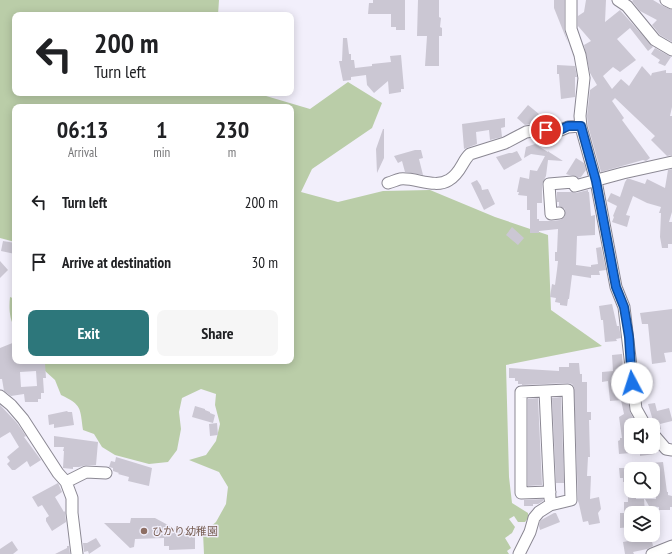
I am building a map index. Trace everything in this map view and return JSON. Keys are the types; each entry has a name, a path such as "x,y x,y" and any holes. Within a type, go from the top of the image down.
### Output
{"street":[{"path":"571,0 571,29 580,55 584,78 580,116 581,126 596,181 616,287 624,307 629,337 632,383 636,409 641,418"},
{"path":"618,0 627,6 655,40 672,50"},
{"path":"666,0 672,3"},
{"path":"388,183 400,179 440,183 449,180 462,168 466,157 470,154 505,142 526,132 546,130 556,132 568,126 581,126"},
{"path":"559,213 551,214 549,184 573,182 575,186 672,162"},
{"path":"520,554 530,532 534,518 539,512 550,506 571,500 568,390 521,392 521,493 550,492"},
{"path":"545,391 550,506"},
{"path":"0,396 15,410 66,482 72,498 72,514 77,554"},
{"path":"660,442 666,449 672,450"},
{"path":"66,482 86,472 106,473"},
{"path":"652,554 672,546"}],"green space":[{"path":"0,0 219,0 218,12 12,12 12,96 266,96 293,104 12,104 12,241 0,238"},
{"path":"348,82 382,103 372,128 312,169 301,192 338,202 383,191 430,190 495,217 548,235 551,310 602,346 506,365 509,477 512,503 528,513 528,518 525,522 518,522 514,516 509,519 515,527 512,533 505,538 511,548 507,551 509,554 204,554 203,533 216,522 226,504 228,487 219,472 189,460 206,455 216,441 220,424 215,405 216,394 201,389 182,398 179,412 181,429 177,450 168,462 149,464 115,455 102,447 94,434 83,430 79,408 73,402 61,395 55,380 40,364 294,364 294,104 310,109"},
{"path":"10,297 12,298 12,320"}],"building":[{"path":"373,0 405,0 405,30 396,30 396,27 391,27 391,14 368,14 369,3 373,3"},
{"path":"418,0 439,0 439,17 441,18 440,27 442,28 442,36 439,36 439,66 425,66 427,36 417,36"},
{"path":"554,0 564,0 564,29 568,43 554,8"},
{"path":"586,0 606,0 605,22 620,10 653,47 648,51 630,28 617,39 636,60 620,72 613,67 603,76 612,89 621,79 629,86 642,66 651,76 652,73 666,70 666,73 672,73 672,107 670,116 672,116 672,155 667,156 651,140 655,136 615,98 612,101 624,118 622,120 650,158 646,161 643,160 601,172 588,126 587,116 590,90 597,85 590,73 584,45 591,41 578,26 578,16 584,12"},
{"path":"653,0 672,10 672,42 660,35 652,25 657,20 640,11 632,1"},
{"path":"343,38 347,38 349,54 351,54 351,60 354,60 355,68 391,62 390,56 401,55 404,89 401,89 401,92 389,94 388,81 374,93 367,85 366,75 351,77 351,80 343,81 339,61 342,61"},
{"path":"655,48 671,57 665,66 658,63 660,60 651,54"},
{"path":"557,65 575,66 577,77 575,77 575,97 561,99"},
{"path":"528,105 539,114 530,124 525,125 517,118"},
{"path":"505,118 505,127 501,128 502,137 490,140 489,130 476,132 477,144 464,149 462,124"},
{"path":"383,129 384,158 377,173 376,149"},
{"path":"535,144 548,152 549,151 563,161 548,160 546,176 542,184 542,203 537,203 537,219 539,219 539,221 552,221 560,220 565,216 565,209 559,206 559,202 557,202 557,192 576,193 588,190 591,216 595,215 595,235 577,236 576,265 591,267 591,265 598,264 596,248 601,247 606,270 599,271 600,275 591,275 591,278 572,275 567,306 560,305 560,303 555,302 556,298 550,297 552,284 555,285 557,270 558,261 555,261 555,252 557,252 558,229 539,231 539,233 530,233 530,210 527,210 527,196 518,195 519,192 517,192 520,177 529,179 530,170 537,171 545,156 531,154 524,158 526,147"},
{"path":"415,150 421,150 423,158 419,159 423,175 405,172 402,161 398,163 394,156"},
{"path":"517,151 522,160 504,170 496,157"},
{"path":"576,158 584,163 586,170 581,177 578,178 576,176 566,174"},
{"path":"672,169 672,212 669,222 672,222 672,244 668,244 668,248 662,248 660,237 661,213 659,213 661,207 647,203 633,196 626,215 630,216 627,227 612,222 617,206 607,201 611,193 620,197 627,179 645,184 647,179 665,188 668,170"},
{"path":"477,180 482,190 488,189 495,204 484,210 471,183"},
{"path":"512,227 524,238 518,245 506,235"},
{"path":"3,241 12,242 12,253 1,251"},
{"path":"0,261 8,270 0,278"},
{"path":"612,304 621,338 616,339 617,341 605,342 603,320 601,320 599,306"},
{"path":"672,309 672,352 664,353 666,362 652,364 648,324 642,324 640,313"},
{"path":"12,343 12,364 45,364 46,378 43,378 44,393 41,393 41,399 38,399 38,402 25,402 24,394 11,396 4,391 2,379 0,379 0,348","holes":["36,371 37,386 21,387 20,372"]},
{"path":"622,354 625,400 628,399 630,412 633,418 624,418 624,454 619,454 618,441 622,438 619,417 624,414 621,400 610,401 608,381 602,382 602,372 613,371 612,355"},
{"path":"569,363 579,363 580,374 582,374 582,382 587,382 587,412 591,412 591,420 589,420 590,457 588,457 587,476 591,476 590,499 599,497 601,509 598,513 600,523 589,525 588,521 583,522 578,501 574,387 572,384 568,383 522,385 518,384 518,381 515,381 515,378 509,378 509,368 559,371 559,367 569,367"},
{"path":"561,397 564,483 556,483 552,398"},
{"path":"538,398 542,485 528,486 528,399"},
{"path":"655,403 657,411 669,408 672,421 660,424 660,418 652,418 648,404"},
{"path":"0,405 17,423 26,436 24,437 41,460 30,467 27,461 15,470 12,470 7,464 10,461 7,457 19,447 10,432 0,438"},
{"path":"195,406 205,409 215,415 213,423 192,417"},
{"path":"67,411 72,412 74,425 54,428 54,424 49,425 48,415"},
{"path":"217,423 218,435 210,436 209,424"},
{"path":"54,436 98,442 96,465 73,467 73,469 63,468 64,447 54,447"},
{"path":"640,454 655,454 640,456"},
{"path":"116,457 152,468 149,486 128,481 129,477 113,471 113,468 109,467 111,461 115,462"},
{"path":"660,462 663,462 668,495 672,496 672,507 670,507 670,510 660,510 660,506 649,506 645,499 660,498"},
{"path":"619,468 624,468 624,482 623,478 620,478"},
{"path":"58,483 62,492 55,497 64,512 65,511 66,522 52,531 46,521 46,518 49,516 42,505 38,507 32,497"},
{"path":"628,498 644,499 644,506 624,506 624,502 628,502"},
{"path":"543,499 543,501 538,504 533,504 533,506 524,506 524,500"},
{"path":"556,513 560,522 540,530 540,521"},
{"path":"620,513 624,513 624,528 620,528"},
{"path":"131,518 155,518 179,531 179,528 190,536 195,536 195,549 169,550 169,546 164,546 164,538 135,539 134,547 130,548 104,523 130,523"},
{"path":"96,538 101,546 89,554 88,551 84,552 83,543 87,543"},
{"path":"12,541 18,550 13,554 0,554 0,549"},
{"path":"623,542 652,542 653,546 633,552 634,554 625,554"},
{"path":"67,546 69,546 70,554 55,554 67,548"}],"place":[{"name":"ひかり幼稚園","path":"144,531"}],"route":[{"path":"546,130 556,132 568,126 581,126 596,181 616,287 624,307 629,337 632,383"}]}
